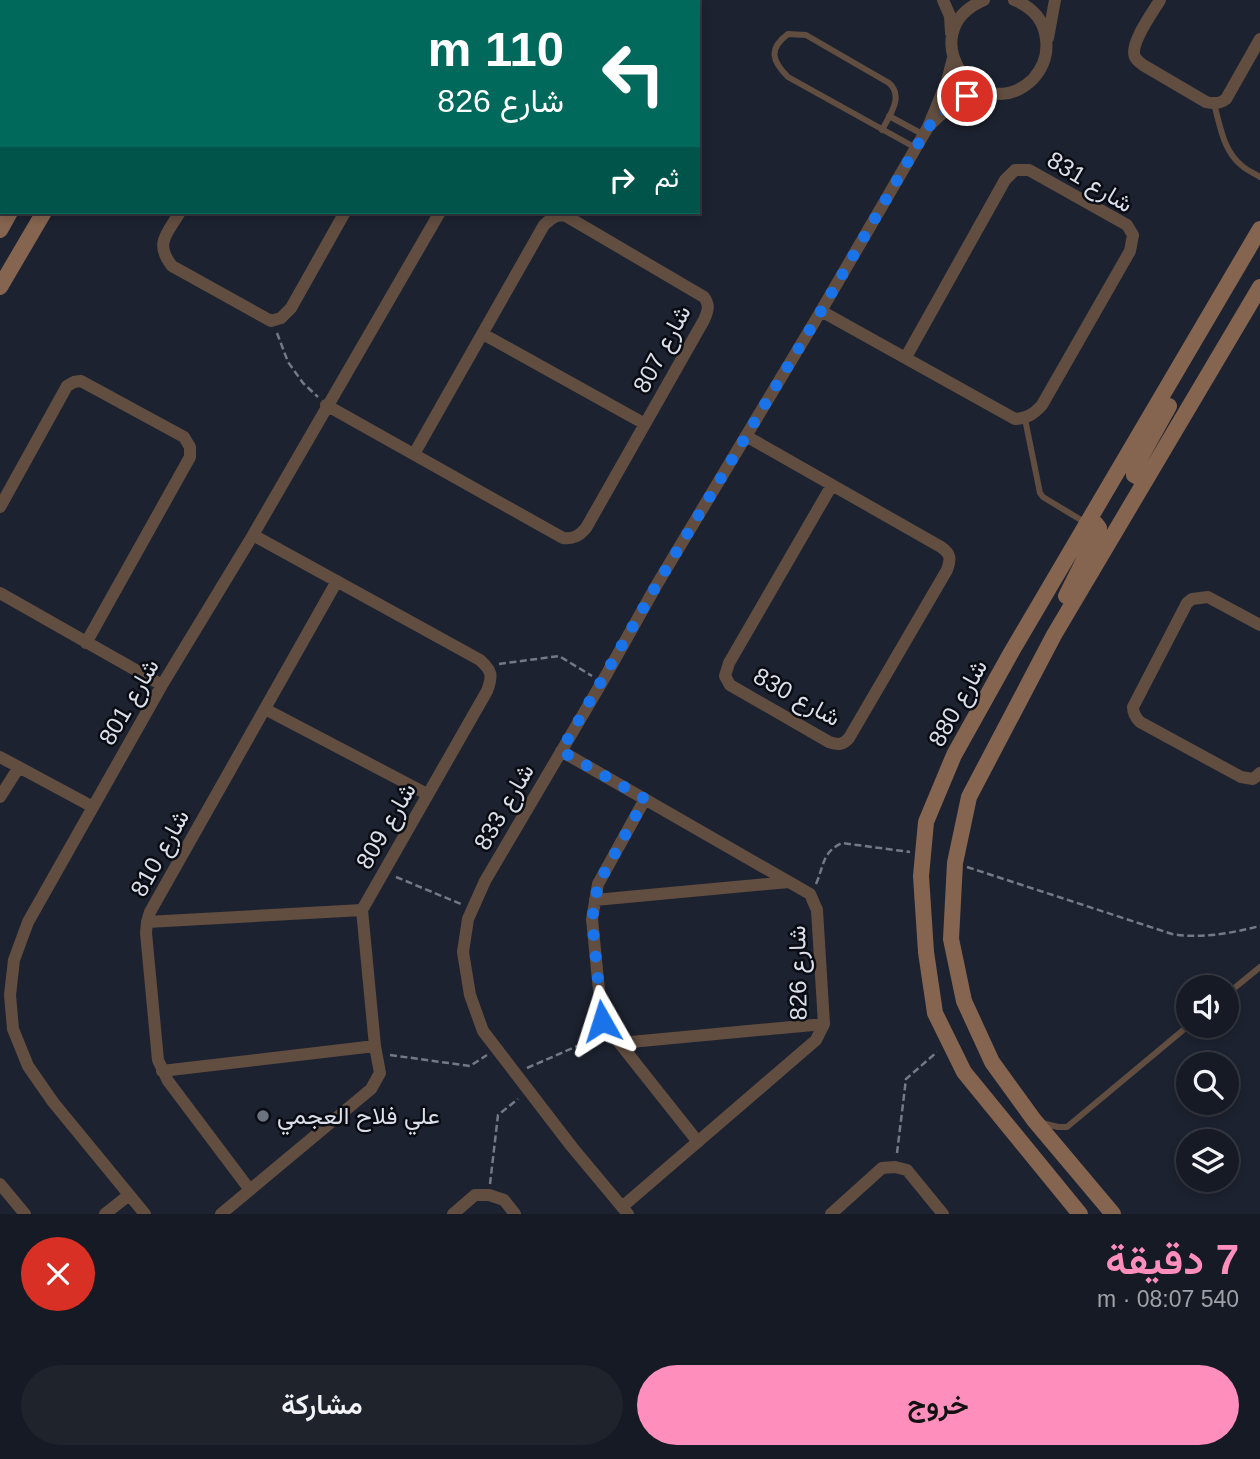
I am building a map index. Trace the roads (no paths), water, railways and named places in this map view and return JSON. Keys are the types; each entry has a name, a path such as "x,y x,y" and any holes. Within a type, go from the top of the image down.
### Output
{"street":[{"path":"943,0 950,16 953,58 960,72 970,83 995,93 1017,89 1027,84 1042,67 1055,0"},
{"path":"952,39 967,10 984,0"},
{"path":"1014,0 1027,6 1042,23 1047,45"},
{"path":"1160,0 1137,39 1133,48 1134,55 1143,65 1206,102 1214,104 1226,99 1260,39"},
{"name":"شارع 833","path":"625,1210 482,1031 470,995 463,952 468,919 485,881 656,586 926,131 947,81 953,58"},
{"name":"شارع 833","path":"926,131 952,104 984,90"},
{"name":"شارع 831","path":"906,357 1004,180 1015,170 1029,170 1127,225 1133,235 1130,251 1042,405 1025,419"},
{"path":"0,230 9,214"},
{"path":"0,287 7,262 43,214"},
{"path":"179,214 162,242 163,254 172,266 271,321 281,318 291,308 344,214"},
{"name":"شارع 801","path":"145,1214 53,1102 27,1066 13,1029 10,995 14,960 28,922 162,685 253,535 439,214"},
{"name":"شارع 807","path":"327,405 563,538 573,539 586,528 645,425 704,320 708,303 704,297 566,216 552,218 544,225 414,454"},
{"name":"شارع 880","path":"1078,1213 964,1072 935,1013 926,952 921,876 926,822 954,755 1012,651 1260,229"},
{"path":"1113,1214 1034,1120 992,1062 964,1002 951,939 955,863 969,797 1054,635 1260,288"},
{"path":"821,311 1015,419 1025,419"},
{"path":"483,334 645,425"},
{"path":"1147,478 1134,475 1134,469 1185,377 1193,346"},
{"path":"0,508 67,386 74,382 81,381 184,437 190,447 190,457 86,643"},
{"name":"شارع 830","path":"746,436 941,547 948,552 950,562 947,570 849,738 840,744 829,742 730,685 725,676 729,663 832,485"},
{"path":"1054,635 1060,609 1098,532 1096,524 1087,524"},
{"path":"253,535 337,581"},
{"name":"شارع 809","path":"337,581 480,660 492,679 362,910"},
{"name":"شارع 810","path":"250,1190 162,1071 158,1060 147,922 150,912 337,581"},
{"path":"0,593 162,685"},
{"path":"1260,625 1208,597 1192,598 1133,707 1140,723 1241,777 1253,779 1260,774"},
{"path":"265,709 427,794"},
{"name":"شارع 826","path":"561,751 810,894 817,910 824,1024 816,1040 698,1142 625,1210"},
{"path":"0,757 93,807"},
{"path":"0,797 19,767"},
{"path":"645,799 598,884 592,919 602,1021 698,1142"},
{"path":"595,900 789,882"},
{"path":"147,922 362,910 380,1073 371,1089 221,1214"},
{"path":"620,1043 824,1024"},
{"path":"162,1071 376,1050"},
{"path":"831,1214 883,1168 895,1167 907,1170 943,1214"},
{"path":"0,1184 25,1214"},
{"path":"105,1214 129,1195"},
{"path":"453,1214 475,1195 489,1195 504,1200 515,1214"}],"lane":[{"path":"883,130 897,97 895,88 890,83 806,35 788,34 780,40 775,48 774,58 779,69 788,77 883,130 916,148"},
{"path":"1214,104 1224,143 1233,158 1260,177"},
{"path":"889,116 926,131"},
{"path":"1025,419 1040,493 1087,524"},
{"path":"1239,984 1260,967"},
{"path":"1034,1120 1066,1127 1176,1036"}],"place":[{"name":"علي فلاح العجمي","path":"263,1116"}]}
